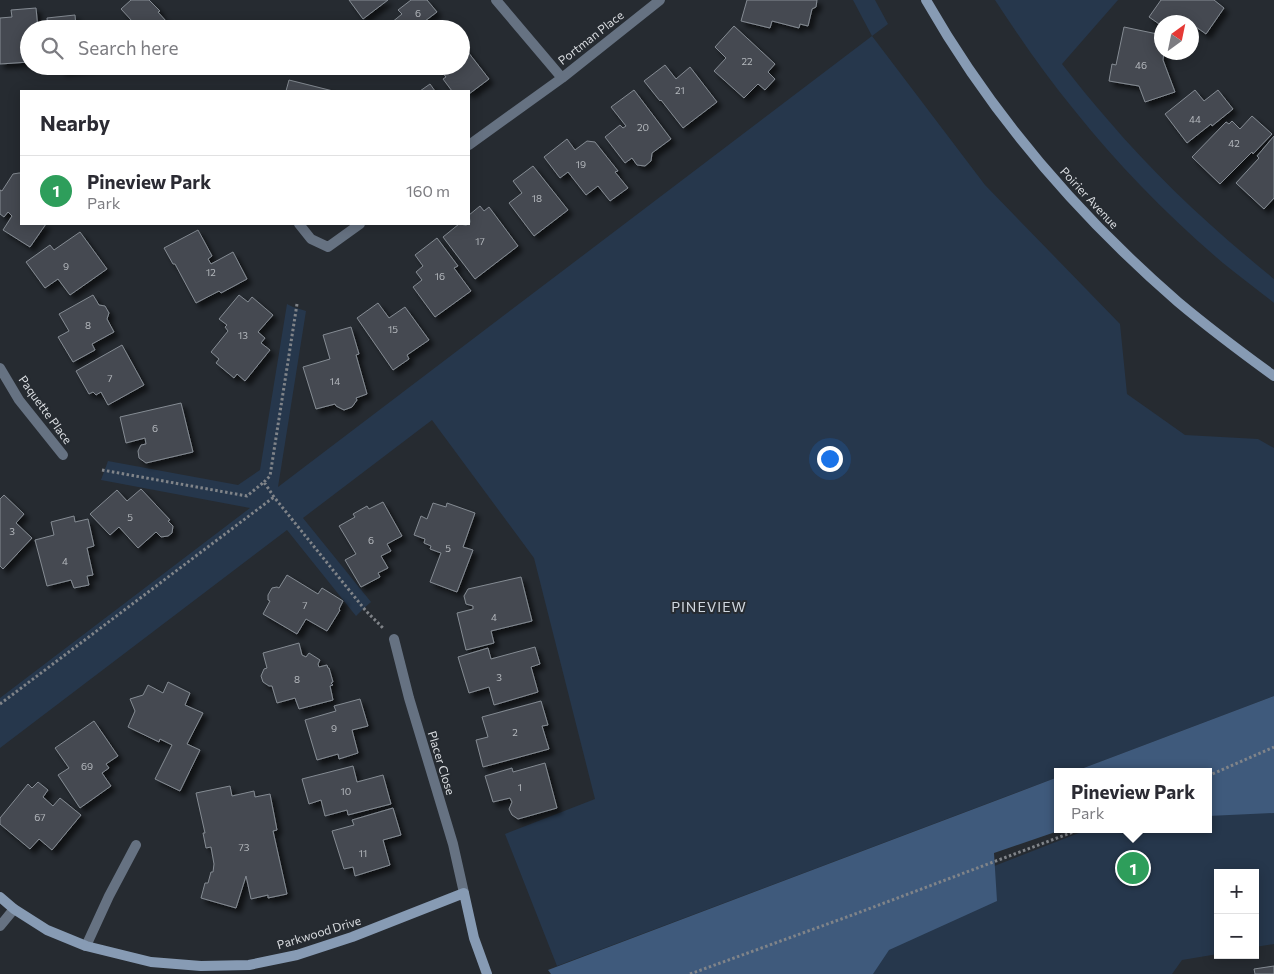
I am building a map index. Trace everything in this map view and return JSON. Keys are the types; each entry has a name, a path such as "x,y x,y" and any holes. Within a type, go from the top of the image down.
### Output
{"street":[{"name":"Portman Place","path":"496,0 562,78"},
{"name":"Portman Place","path":"470,144 562,78 660,0"},
{"name":"Poirier Avenue","path":"926,0 973,74 1010,125 1048,172 1090,218 1178,302 1222,338 1274,376"},
{"path":"300,225 311,239 328,247 359,225"},
{"name":"Paquette Place","path":"0,368 3,381 63,455"},
{"name":"Placer Close","path":"394,639 409,698 453,844 464,893"},
{"path":"86,946 109,896 136,845"},
{"path":"464,893 474,938 487,974"},
{"name":"Parkwood Drive","path":"0,897 14,909 47,930 86,946 151,962 201,966 249,965 297,955 352,937 464,893"},
{"path":"0,926 14,909"}],"path":[{"path":"102,470 246,496 264,482 270,476 297,304"},
{"path":"264,482 366,611 394,639"},
{"path":"0,704 274,497"},
{"path":"1212,774 1274,747"},
{"path":"690,974 1070,833"}],"shaded area":[{"path":"853,0 875,0 888,24 872,36"},
{"path":"995,0 1118,0 1062,64 1096,106 1147,163 1208,223 1274,279 1274,303 1203,246 1127,171 1054,84"},
{"path":"872,36 985,185 1120,324 1127,394 1185,435 1258,439 1274,448 1274,696 1084,768 1054,768 1054,779 557,966 505,834 595,799 534,558 432,420 303,518 371,602 356,616 287,530 0,748 0,698 250,508 101,480 108,461 238,485 260,470 287,304 306,311 278,487"},
{"path":"1274,696 1274,813 1212,816 1212,768 1084,768"},
{"path":"1274,755 1274,944 1259,946 1259,869 1214,869 1214,955 1182,960 1172,974 718,974 1079,833 1212,833 1212,780"},
{"path":"1054,779 1054,832 994,853 997,901 889,950 873,974 551,974 548,970"}],"building":[{"path":"131,0 149,0 160,11 158,12 165,20 131,20 121,9"},
{"path":"349,0 388,0 363,19"},
{"path":"411,0 427,0 437,12 426,20 395,20 402,14 398,10"},
{"path":"747,0 817,0 816,7 812,9 808,26 800,24 799,28 772,21 770,28 741,21"},
{"path":"1161,0 1214,0 1224,8 1206,34 1199,29 1199,15 1154,15 1154,20 1149,17"},
{"path":"36,8 37,20 20,20 20,63 0,64 0,18 12,17 11,10"},
{"path":"75,15 75,20 47,20 47,18"},
{"path":"734,26 775,64 768,72 775,79 765,90 758,84 744,98 714,71 726,58 715,47"},
{"path":"1124,27 1154,33 1154,60 1163,60 1175,92 1145,102 1139,86 1109,81 1112,64 1116,65"},
{"path":"470,55 489,79 470,93 470,90 451,90 443,79 446,77 444,75 470,75"},
{"path":"665,65 676,79 690,67 717,102 683,128 644,81"},
{"path":"289,80 329,90 286,90"},
{"path":"430,84 434,90 421,90"},
{"path":"634,90 671,139 652,153 651,161 645,166 637,165 632,158 625,163 605,137 620,125 623,128 626,126 611,107"},
{"path":"1195,90 1204,101 1218,90 1233,109 1187,143 1165,114"},
{"path":"1252,116 1272,134 1220,184 1192,157 1226,122 1229,124 1232,121 1240,129"},
{"path":"1274,136 1274,198 1264,209 1236,183 1259,158 1257,156"},
{"path":"567,139 575,150 587,141 595,142 618,171 615,172 628,188 610,201 598,186 586,195 568,172 560,178 544,157"},
{"path":"533,166 568,210 534,236 509,203 522,193 513,181"},
{"path":"20,173 20,225 45,225 30,247 3,230 12,216 8,212 4,217 0,214 0,190 2,191 13,174"},
{"path":"480,206 484,211 489,207 518,246 475,279 443,237 458,225 470,225 470,214"},
{"path":"198,230 212,256 208,259 211,264 233,252 247,279 221,293 219,291 196,303 164,248"},
{"path":"80,232 107,269 70,295 58,279 45,288 26,262 50,245 54,250"},
{"path":"437,238 458,266 454,268 471,291 435,317 413,287 422,280 416,272 423,266 415,255"},
{"path":"93,295 99,305 105,306 109,313 107,319 114,332 92,344 95,350 73,362 58,337 69,331 59,314"},
{"path":"239,295 248,302 252,297 273,315 258,332 265,338 261,343 270,350 245,381 237,374 234,378 216,363 219,359 211,352 228,331 225,327 227,325 219,319"},
{"path":"378,303 389,318 405,307 429,340 407,355 409,359 393,370 357,318"},
{"path":"351,327 359,354 356,355 367,394 356,398 357,400 352,407 344,410 335,404 316,409 303,367 330,359 323,335"},
{"path":"122,345 144,385 108,405 101,392 96,395 93,392 89,394 76,371"},
{"path":"181,403 193,452 146,463 139,458 138,451 141,445 146,444 145,438 126,443 120,417"},
{"path":"141,489 170,520 168,521 173,526 172,533 168,536 161,537 156,532 138,548 119,527 110,535 90,514 117,490 127,501"},
{"path":"4,495 24,514 16,523 32,538 3,569 0,566 0,499"},
{"path":"383,502 402,536 387,544 391,551 381,556 388,568 378,573 380,577 361,587 345,560 356,554 339,526 355,517 353,514 367,506 369,509"},
{"path":"433,503 446,507 447,503 475,513 463,547 473,550 457,592 430,582 441,553 430,549 431,546 424,543 425,539 414,535 421,516 427,519"},
{"path":"74,516 75,522 88,519 94,546 87,548 93,575 87,576 89,585 74,588 71,580 47,586 35,540 54,535 51,522"},
{"path":"287,575 318,594 322,588 343,601 340,610 327,631 306,619 297,634 263,614 270,601 268,600 268,595 272,588 279,588"},
{"path":"521,577 532,621 491,631 494,643 466,650 457,613 473,609 473,606 466,604 464,596 468,589"},
{"path":"299,643 302,655 306,657 309,653 320,660 319,667 327,665 329,668 333,682 331,683 333,685 330,686 333,700 299,709 295,698 277,703 272,686 263,682 261,676 264,669 267,668 263,653"},
{"path":"535,647 540,664 531,667 538,692 494,705 489,687 469,693 458,657 488,648 491,659"},
{"path":"168,682 190,693 185,705 203,713 187,744 200,750 180,791 155,779 172,745 160,739 159,742 128,727 135,711 130,699 143,695 148,685 163,693"},
{"path":"360,699 368,726 352,730 358,753 339,759 338,754 317,760 305,720 336,711 334,706"},
{"path":"541,701 548,725 542,726 549,749 483,767 476,740 488,737 482,717"},
{"path":"94,721 118,756 106,764 109,768 102,773 111,786 80,808 58,775 69,768 55,748"},
{"path":"545,763 557,808 518,819 512,815 509,809 512,802 510,798 493,802 485,776 512,768 513,772"},
{"path":"353,766 357,782 383,775 391,804 348,815 347,810 325,816 321,800 309,804 302,779"},
{"path":"38,782 48,790 43,797 53,806 60,798 81,815 52,850 39,839 30,849 0,824 0,818 28,784 32,788"},
{"path":"230,786 232,796 254,791 255,797 270,794 277,830 273,831 287,894 268,898 268,895 251,899 246,876 236,908 201,898 205,883 208,883 211,872 213,872 214,864 211,847 206,848 203,833 205,833 196,793"},
{"path":"393,808 401,835 383,840 390,865 355,876 353,867 344,869 332,831 354,825 352,820"},
{"path":"1274,966 1274,974 1255,974 1254,969"}],"place":[{"name":"Pineview Park","path":"1133,868"}],"district":[{"name":"PINEVIEW","path":"709,607"}]}
